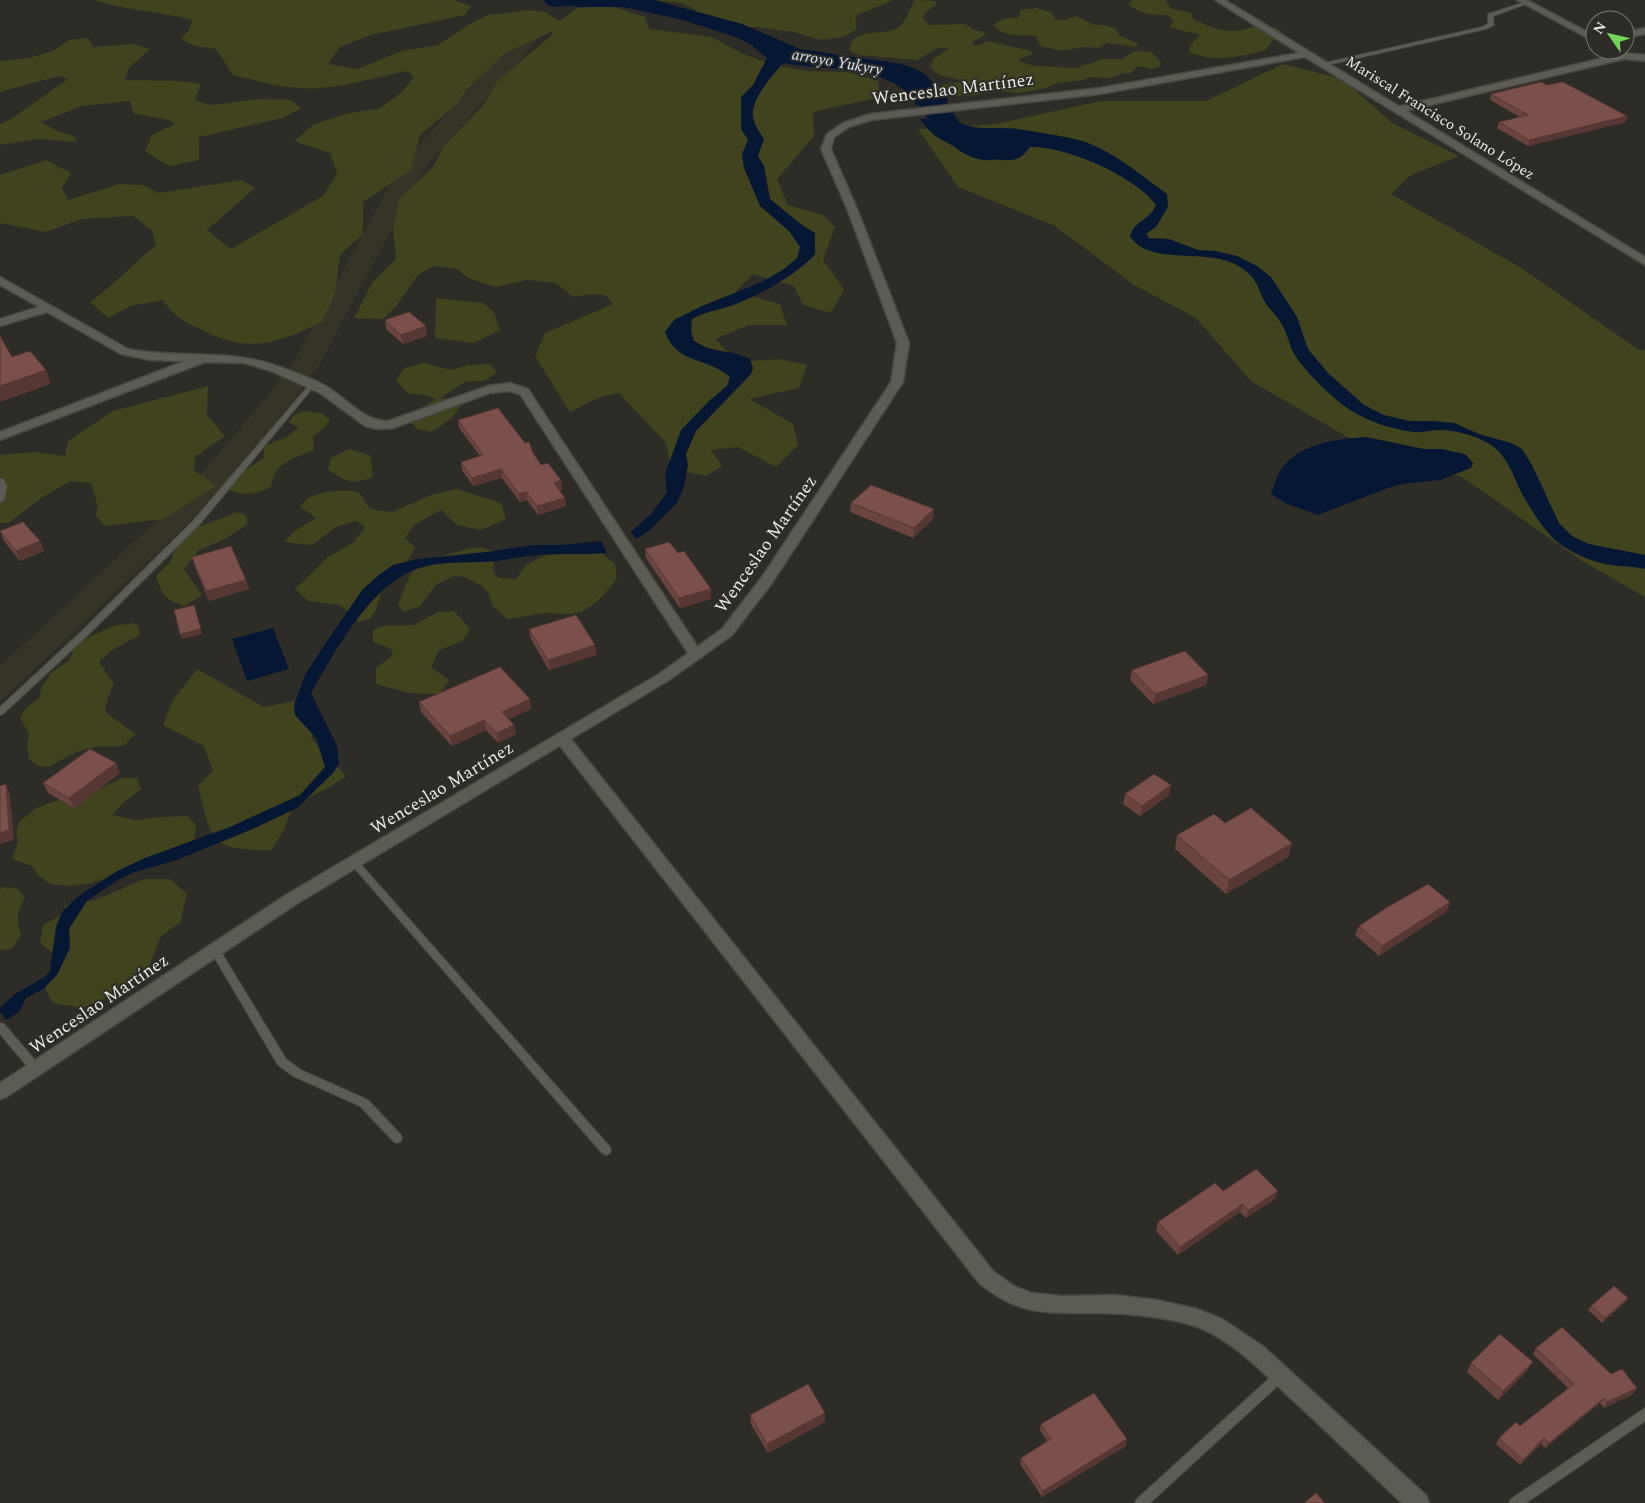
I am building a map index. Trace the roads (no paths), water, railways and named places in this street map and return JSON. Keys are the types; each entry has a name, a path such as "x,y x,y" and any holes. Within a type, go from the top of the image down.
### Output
{"street":[{"name":"Mariscal Francisco Solano López","path":"1219,0 1645,262"},
{"path":"1524,2 1585,34"},
{"name":"Wenceslao Martínez","path":"0,1092 292,899 664,677 727,632 767,580 897,382 903,343 853,211 826,149 830,136 846,125 870,117 1100,91 1307,54"},
{"path":"1397,110 1607,60"},
{"path":"0,280 125,352 151,357 245,360 275,369 324,390 369,423 377,425 389,425 488,390 510,387 524,392 696,655"},
{"path":"0,323 48,308"},
{"path":"0,436 204,358"},
{"path":"562,738 986,1277 1002,1290 1022,1300 1058,1305 1106,1304 1152,1308 1189,1315 1228,1333 1257,1354 1418,1503"}],"lane":[{"path":"1323,64 1484,28 1491,25 1490,15 1524,2"},
{"path":"0,712 86,632 196,523 312,385"},
{"path":"0,481 3,486 0,500"},
{"path":"354,862 606,1150"},
{"path":"215,950 282,1062 297,1073 364,1103 397,1138"},
{"path":"0,1027 36,1069"},
{"path":"1141,1503 1280,1376"},
{"path":"1516,1503 1645,1414"}],"water":[{"path":"583,0 654,0 742,24 800,49 901,64 916,69 927,76 935,86 940,102 915,105 910,86 879,75 783,63 765,85 757,98 753,110 753,118 764,139 758,156 764,166 770,199 815,233 815,254 799,269 768,289 736,304 692,319 691,331 694,341 709,348 750,359 753,368 751,374 696,431 686,454 688,465 684,486 677,503 650,530 636,539 631,532 652,513 667,492 665,474 681,430 709,401 727,386 730,377 721,370 693,359 677,350 670,343 665,332 674,320 702,306 762,282 784,269 797,258 800,247 789,231 760,206 744,168 742,154 748,140 741,129 741,97 753,85 767,58 750,44 738,38 683,20 624,7 574,7"},
{"path":"948,116 964,125 973,127 1018,129 1075,139 1100,148 1123,162 1167,194 1168,207 1156,227 1147,233 1148,238 1169,239 1198,250 1215,251 1237,256 1257,266 1271,277 1297,317 1308,349 1328,373 1364,405 1384,415 1410,421 1454,423 1479,434 1511,443 1522,449 1532,465 1559,523 1572,536 1589,544 1645,555 1645,569 1597,562 1575,553 1556,541 1546,531 1521,492 1503,456 1489,443 1454,431 1414,432 1389,427 1365,418 1343,405 1307,371 1296,357 1278,318 1267,305 1255,281 1248,273 1235,264 1219,259 1153,252 1140,246 1130,236 1135,227 1150,214 1156,205 1133,184 1080,157 1045,148 1030,147 1019,158 1011,160 1000,160 974,154 940,139 920,119"},
{"path":"1366,437 1424,449 1441,449 1465,454 1473,463 1471,468 1440,480 1402,484 1388,488 1318,515 1285,503 1271,494 1278,475 1294,456 1316,445 1341,439"},
{"path":"601,541 607,553 547,554 497,561 440,564 407,573 392,583 364,610 352,626 311,693 337,746 339,763 334,772 297,808 255,828 177,860 135,872 118,880 87,901 69,929 70,948 57,975 43,989 26,998 19,1012 7,1020 0,1012 0,1008 15,994 46,976 50,971 56,927 62,912 76,898 117,871 145,858 230,827 300,795 325,767 316,738 295,715 294,705 305,675 323,647 363,589 380,574 393,565 418,559 534,545 560,545"},
{"path":"273,628 289,669 247,681 232,639"}],"waterway":[{"name":"arroyo Yukyry","path":"556,0 573,0"},
{"name":"arroyo Yukyry","path":"885,69 903,77 934,99 932,108 944,117 955,135 989,153"}]}
